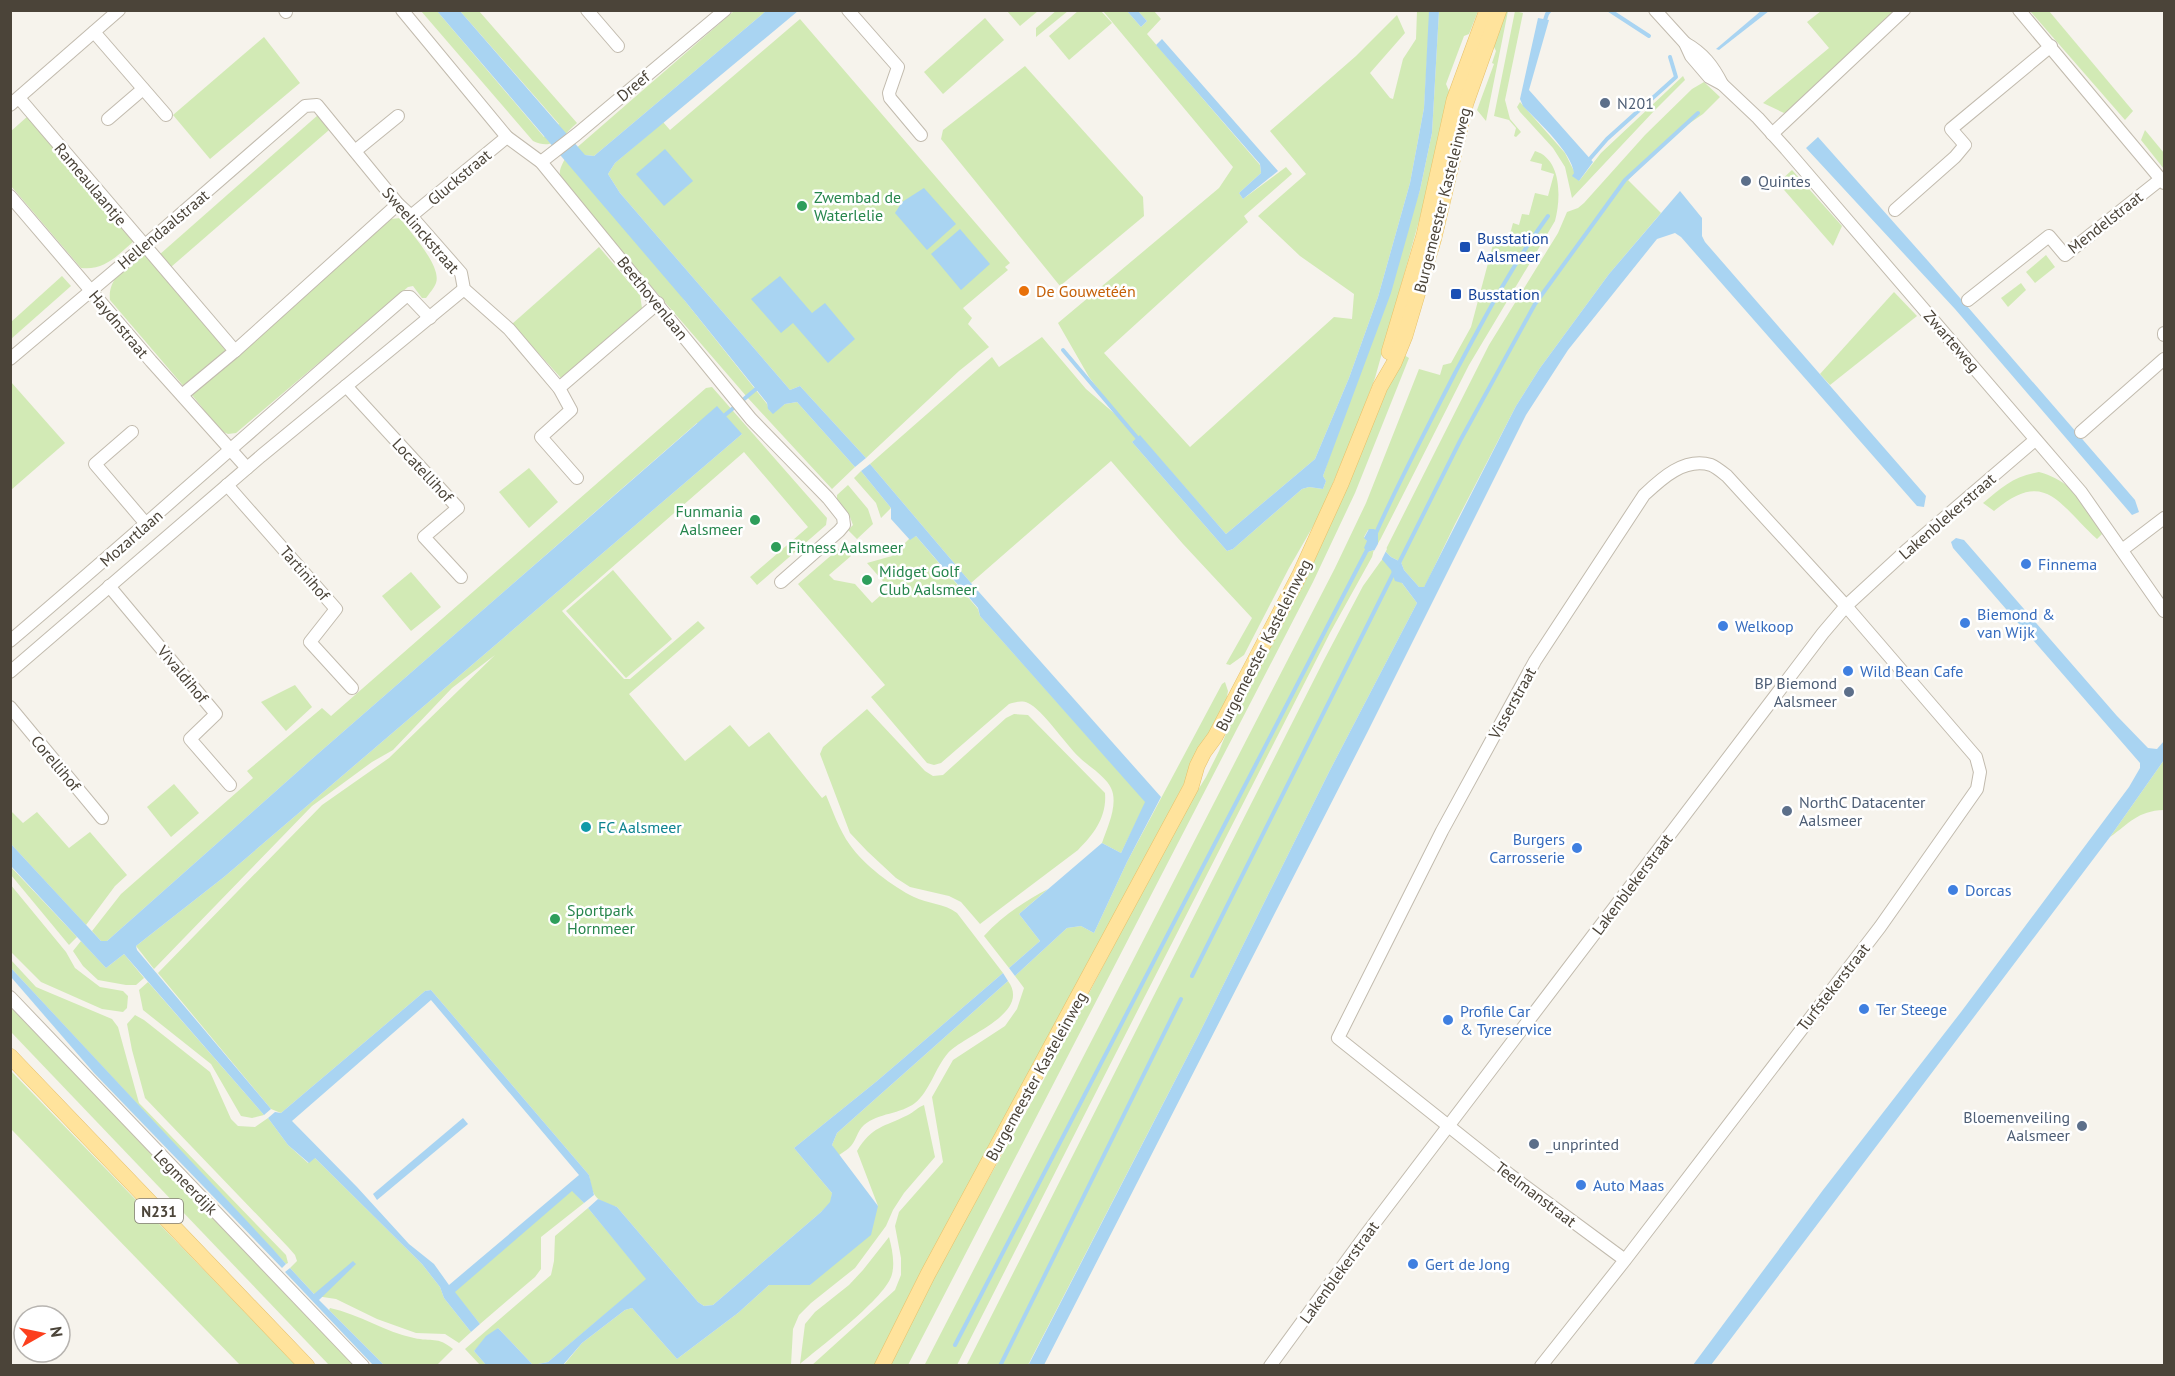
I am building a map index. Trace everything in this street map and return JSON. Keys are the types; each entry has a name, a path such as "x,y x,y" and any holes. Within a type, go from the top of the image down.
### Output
{"main road":[{"name":"Burgemeester Kasteleinweg","path":"1380,387 1386,359 1396,332 1432,204 1454,100 1487,10"},
{"name":"Burgemeester Kasteleinweg","path":"882,1365 928,1274 1191,787 1197,766 1215,737 1299,576 1341,484 1380,387 1406,336 1434,238 1466,103 1499,10"},
{"name":"N231","path":"10,1056 307,1365"}],"street":[{"path":"15,101 119,10"},
{"name":"Beethovenlaan","path":"402,10 507,137 541,162 720,382 828,498 843,518 844,525 839,531 781,582"},
{"path":"587,10 618,46"},
{"name":"Dreef","path":"541,162 555,153 708,16 725,10"},
{"path":"849,10 898,67 889,93 890,98 921,135"},
{"name":"Zwarteweg","path":"1655,10 1685,43 1698,50 1715,69 1722,84 1772,134 2081,492 2164,611"},
{"path":"1772,134 1904,10"},
{"name":"Mendelstraat","path":"1968,300 2049,236 2065,255 2163,181 2019,10"},
{"path":"94,32 166,116"},
{"path":"1895,210 1955,157 1965,145 1951,129 2051,46"},
{"path":"108,119 143,89"},
{"name":"Rameaulaantje","path":"15,101 235,351"},
{"name":"Hellendaalstraat","path":"10,359 305,106 317,105"},
{"name":"Sweelinckstraat","path":"317,105 398,204 461,273 464,289 509,329 559,388 571,410 541,437 577,478"},
{"path":"355,151 398,116"},
{"name":"Gluckstraat","path":"411,216 507,137"},
{"name":"Haydnstraat","path":"10,196 150,361 230,449"},
{"path":"182,395 235,351 398,204"},
{"name":"Mozartlaan","path":"10,672 247,468 464,289"},
{"name":"Mozartlaan","path":"10,641 147,525 230,449 405,297 410,297 430,318"},
{"path":"559,388 658,303"},
{"path":"2081,432 2164,359"},
{"name":"Locatellihof","path":"346,386 458,508 424,537 461,577"},
{"path":"132,432 95,464 147,525"},
{"name":"Lakenblekerstraat","path":"1270,1365 1367,1233 1797,666 1846,606 2035,440"},
{"path":"230,449 247,468"},
{"name":"Visserstraat","path":"1449,1126 1338,1038 1442,831 1535,661 1644,495 1664,477 1679,468 1700,463 1712,465 1727,476 1846,606"},
{"name":"Tartinihof","path":"227,485 336,609 310,642 352,688"},
{"path":"2122,550 2164,518"},
{"name":"Vivaldihof","path":"110,586 216,714 190,739 230,785"},
{"name":"Turfstekerstraat","path":"1541,1365 1625,1260 1880,927 1977,789 1980,772 1978,759 1846,606"},
{"name":"Corellihof","path":"10,707 102,818"},
{"name":"Legmeerdijk","path":"10,997 363,1365"},
{"name":"Teelmanstraat","path":"1449,1126 1510,1175 1625,1260"}],"green space":[{"path":"1057,10 1068,11 1036,37 1036,28"},
{"path":"421,11 437,11 544,137 559,124 460,11 479,11 577,123 557,141 540,144 533,141"},
{"path":"734,11 766,11 594,156 585,155 685,301 767,404 769,410 773,413 785,404 797,402 855,467 832,489 747,397 568,190 560,174 566,157"},
{"path":"1007,11 1038,11 1020,26"},
{"path":"1078,11 1101,11 1112,23 1069,60 1049,36"},
{"path":"1103,11 1127,11 1141,27 1147,21 1138,11 1154,11 1161,19 1147,34 1260,165 1261,173 1239,193 1243,199 1286,167 1292,174 1244,216 1248,222 1104,353 1190,447 1334,317 1352,319 1354,294 1300,256 1258,216 1306,174 1270,131 1356,56 1397,15 1405,33 1370,73 1393,99 1403,59 1416,39 1417,11 1430,11 1424,108 1410,183 1378,297 1349,378 1315,459 1226,534 1140,436 1132,442 1227,551 1233,549 1302,489 1309,487 1323,489 1326,481 1323,476 1420,190 1432,133 1439,11 1478,11 1469,34 1464,36 1446,84 1449,91 1426,196 1375,378 1319,516 1244,655 1230,665 1226,664 1252,618 1183,544 1111,461 971,583 870,464 992,357 999,367 1042,337 1086,389 1122,420 1089,377 1058,323 1219,188 1233,167"},
{"path":"1503,11 1508,11 1486,121 1477,110 1494,64 1492,63 1496,51 1492,43"},
{"path":"1515,11 1523,13 1505,100 1510,119 1521,132 1516,137 1514,136 1516,128 1509,120 1494,116"},
{"path":"1821,11 1896,11 1794,108 1784,113 1763,103 1829,48 1807,22"},
{"path":"2030,11 2049,11 2133,111 2125,120"},
{"path":"985,18 1004,40 943,94 924,72"},
{"name":"Zwembad de Waterlelie","path":"800,19 1010,263 1005,267 1008,270 963,308 972,318 968,324 989,347 959,371 866,458 800,386 790,390 620,193 608,174 615,163 663,122 670,130"},
{"path":"264,37 300,83 210,159 173,115"},
{"path":"1025,66 1143,197 1144,216 1060,286 941,139 943,130"},
{"path":"1683,76 1685,80 1572,198 1565,167 1553,148 1517,107 1520,102 1565,153 1579,181 1601,153"},
{"path":"1704,82 1720,97 1703,114 1671,136 1628,180 1661,213 1609,274 1540,368 1516,406 1426,584 1424,587 1419,587 1404,570 1401,562 1385,551 1489,345 1558,233 1567,212 1584,203 1645,135 1692,89"},
{"path":"318,115 329,130 171,267 159,255"},
{"path":"28,116 136,239 104,264 81,268 11,186 10,132"},
{"path":"2145,130 2164,153 2164,169 2141,140"},
{"path":"1535,151 1544,155 1555,171 1558,202 1555,221 1469,365 1378,544 1378,532 1368,530 1364,537 1367,541 1368,552 1374,550 1372,557 1331,631 957,1365 924,1366 1335,568 1366,503 1419,369 1440,375 1443,365 1451,363 1471,327 1495,237 1508,241 1513,223 1519,225 1522,214 1529,215 1535,193 1548,196 1554,174 1541,170 1542,164 1530,161"},
{"path":"1792,170 1842,226 1833,246 1778,183"},
{"path":"400,218 424,249 437,276 433,289 426,298 422,298 413,286 408,287 236,433 228,434 221,431 192,395 391,219"},
{"path":"599,247 640,295 642,308 638,316 566,380 561,378 512,324"},
{"path":"145,250 231,348 186,389 110,300 112,285 120,272"},
{"path":"2046,255 2055,267 2035,283 2026,272"},
{"path":"62,276 71,286 11,339 11,322"},
{"path":"2021,283 2026,290 2008,307 2001,298"},
{"path":"1894,292 1917,316 1830,385 1820,374"},
{"path":"1404,355 1409,358 1355,493 1313,582 908,1365 889,1366 949,1249 1040,1087 1180,819 1206,777"},
{"path":"11,382 65,443 10,490"},
{"name":"Sportpark Hornmeer","path":"712,387 827,518 826,525 757,585 750,577 808,527 744,452 562,611 624,679 630,679 698,621 705,628 629,694 685,761 730,725 749,747 769,732 822,798 826,795 843,833 863,860 906,893 947,907 957,913 1003,973 877,1081 794,1148 832,1193 831,1202 713,1305 704,1306 698,1302 617,1207 596,1197 589,1175 431,990 425,991 281,1113 271,1109 158,973 322,805 389,758 495,655 452,688 393,750 372,762 312,806 154,969 136,946 224,877 742,434 697,423 107,941 101,941 92,931 121,894 253,778 247,771 322,708 331,716 706,388"},
{"path":"529,468 558,502 529,528 499,492"},
{"path":"861,471 891,508 881,518 876,503 854,478"},
{"path":"2039,472 2069,487 2084,503 2106,530 2097,539 2061,504 2051,496 2039,492 2027,492 2012,498 1994,511 1983,503 2015,479"},
{"path":"848,485 868,509 873,524 857,539 848,530 853,525 850,517 837,501 837,495"},
{"path":"916,536 978,609 980,616 1146,802 1121,853 1102,843 1114,800 1108,783 1083,761 1034,707 1023,702 1009,704 941,763 934,765 927,763 871,697 885,685 798,584 842,546 851,556 829,575 834,580 855,584 872,603 889,588 867,563 892,556 909,539"},
{"path":"1383,558 1417,603 1329,772 1198,1036 1028,1365 966,1366 1324,660 1363,586"},
{"path":"613,570 672,639 626,678 566,611"},
{"path":"411,572 441,607 411,631 382,596"},
{"path":"1225,682 1228,691 1226,703 1101,943 915,1283 875,1365 811,1366 895,1290 901,1275 901,1258 895,1226 899,1212 943,1162 932,1097 953,1060 1005,1026 1017,1009 1024,988 1015,976 1067,928 1081,926 1094,933 1127,862"},
{"path":"295,685 312,707 286,731 261,702"},
{"path":"867,709 925,771 933,776 943,775 1006,718 1014,714 1028,715 1105,793 1102,817 1089,838 1078,850 980,924 961,902 949,896 910,887 896,878 850,833 820,754 823,747"},
{"path":"2164,760 2164,810 2140,815 2110,837"},
{"path":"174,784 199,813 171,837 147,807"},
{"path":"10,810 23,823 37,812 69,848 90,832 127,875 115,886 86,925 11,844"},
{"path":"10,866 77,937 69,945 11,875"},
{"path":"10,884 66,952 75,968 100,987 123,991 128,996 127,1008 123,1012 102,1009 41,982 11,952"},
{"path":"1048,889 1019,914 1040,941 1009,968 984,936 1014,910"},
{"path":"81,941 106,968 124,954 144,978 136,985 98,980 83,966 73,951"},
{"path":"11,960 36,987 112,1019 118,1027 139,1103 286,1255 288,1263 286,1264 11,968"},
{"path":"1008,981 1013,993 1011,1004 1004,1014 948,1053 925,1092 915,1103 870,1121 862,1127 851,1146 838,1156 832,1145 837,1133"},
{"path":"148,982 264,1115 252,1118 241,1116 211,1064 143,1010 139,990"},
{"path":"10,1004 355,1365 329,1365 11,1032"},
{"path":"135,1015 210,1072 231,1119 238,1126 255,1127 268,1118 288,1145 308,1163 314,1157 422,1264 440,1287 444,1298 471,1332 459,1343 445,1334 416,1333 377,1319 336,1299 316,1296 290,1268 297,1261 295,1255 145,1098 127,1024"},
{"path":"10,1070 296,1365 240,1365 11,1129"},
{"path":"924,1105 935,1157 904,1193 886,1226 855,1268 799,1315 793,1329 791,1365 563,1366 582,1343 625,1310 632,1308 677,1359 738,1313 769,1285 810,1285 878,1206 857,1151 873,1132"},
{"path":"572,1190 584,1203 541,1237 541,1269 535,1277 480,1324 454,1292"},
{"path":"588,1208 647,1279 548,1362 533,1365 498,1328 474,1351 486,1365 480,1365 465,1349 551,1275 555,1236"},
{"path":"889,1237 893,1265 887,1284 866,1308 800,1364 805,1324 815,1312 849,1285"},
{"path":"330,1308 351,1314 393,1332 438,1341 453,1349 437,1365 384,1365 329,1310"}],"water":[{"path":"1762,10 1769,11 1719,50 1716,49"},
{"path":"437,11 460,11 585,155 594,156 766,11 798,11 615,163 608,174 620,193 790,390 800,386 866,458 855,467 797,402 785,404 773,414 768,409 767,403 685,301"},
{"path":"1127,11 1138,11 1147,21 1141,27"},
{"path":"1429,11 1439,11 1432,133 1420,190 1391,293 1323,476 1326,481 1323,489 1309,487 1302,489 1233,549 1227,551 1132,442 1140,435 1226,534 1315,459 1349,378 1378,297 1410,183 1424,108"},
{"path":"1538,18 1549,20 1529,90 1593,162 1579,181 1572,176 1574,173 1572,164 1560,146 1523,106 1520,99"},
{"path":"1162,39 1278,171 1243,199 1239,193 1261,173 1260,164 1156,45"},
{"path":"1818,137 2135,500 2139,512 2132,515 1955,309 1806,148"},
{"path":"665,149 693,181 664,206 636,174"},
{"path":"924,188 956,224 927,250 895,213 902,202"},
{"path":"1680,191 1702,218 1702,236 1705,242 1926,496 1924,507 1917,506 1681,237 1675,233 1657,239 1568,350 1526,415 1367,733 1044,1365 1028,1366 1417,603 1402,583 1395,581 1391,570 1374,550 1368,552 1364,548 1367,541 1364,538 1369,529 1378,532 1378,544 1391,557 1401,562 1404,570 1419,587 1424,587 1516,406 1540,368 1609,274"},
{"path":"960,229 990,264 961,290 931,254"},
{"path":"780,276 812,313 825,303 855,339 828,363 793,323 781,333 751,299"},
{"path":"717,406 742,434 224,877 136,946 271,1109 264,1115 124,954 106,968 11,866 11,844 101,941 107,941"},
{"path":"870,464 971,583 1161,797 1094,933 1081,926 1067,928 1015,976 1009,968 1040,941 1019,914 1102,843 1121,853 1145,802 980,616 978,608 916,536 910,540 891,519 891,508 861,471"},
{"path":"1956,538 1964,540 2117,716 2148,748 2157,749 2164,741 2164,760 2110,837 1711,1365 1693,1365 1823,1190 1961,1012 2129,787 2140,768 2140,763 1953,548 1951,542"},
{"path":"11,968 272,1248 286,1264 282,1268 94,1073 11,977"},
{"path":"1003,973 1008,981 837,1133 832,1145 878,1206 871,1235 810,1285 769,1285 738,1313 677,1359 632,1308 625,1310 582,1343 563,1365 533,1365 548,1362 646,1279 588,1208 598,1199 617,1207 698,1302 704,1306 713,1305 830,1202 832,1193 794,1148 877,1081"},
{"path":"431,990 589,1175 594,1195 584,1203 572,1191 455,1292 480,1324 471,1332 444,1298 440,1287 422,1264 315,1158 309,1163 288,1145 268,1118 275,1112 281,1113 425,991","holes":["431,1000 579,1175 449,1285 434,1264 409,1244 292,1121"]},
{"path":"463,1118 468,1124 377,1200 373,1194"},
{"path":"353,1261 356,1264 319,1300 384,1365 373,1365 285,1272 290,1268 314,1294"},
{"path":"498,1328 533,1365 486,1365 474,1351 486,1336"}],"pier":[{"path":"1380,540 1387,549 1381,561 1373,553"}],"waterway":[{"path":"1544,23 1550,10"},
{"path":"1609,10 1649,36"},
{"path":"1588,161 1607,139 1676,77 1670,57"},
{"path":"1398,565 1460,441 1535,304 1625,180 1698,113"},
{"path":"1376,533 1455,373 1510,273 1548,216"},
{"path":"1063,350 1140,441"},
{"path":"725,415 756,389"},
{"path":"955,1345 1368,548"},
{"path":"1192,976 1394,572"},
{"path":"1000,1366 1181,999"}],"place":[{"name":"N201","path":"1605,103"},
{"name":"Quintes","path":"1746,181"},
{"name":"Zwembad de Waterlelie","path":"802,206"},
{"name":"Busstation Aalsmeer","path":"1465,247"},
{"name":"De Gouwetéén","path":"1024,291"},
{"name":"Busstation","path":"1456,294"},
{"name":"Funmania Aalsmeer","path":"755,520"},
{"name":"Fitness Aalsmeer","path":"776,547"},
{"name":"Finnema","path":"2026,564"},
{"name":"Midget Golf Club Aalsmeer","path":"867,580"},
{"name":"Biemond & van Wijk","path":"1965,623"},
{"name":"Welkoop","path":"1723,626"},
{"name":"Wild Bean Cafe","path":"1848,671"},
{"name":"BP Biemond Aalsmeer","path":"1849,692"},
{"name":"NorthC Datacenter Aalsmeer","path":"1787,811"},
{"name":"FC Aalsmeer","path":"586,827"},
{"name":"Burgers Carrosserie","path":"1577,848"},
{"name":"Dorcas","path":"1953,890"},
{"name":"Sportpark Hornmeer","path":"555,919"},
{"name":"Ter Steege","path":"1864,1009"},
{"name":"Profile Car & Tyreservice","path":"1448,1020"},
{"name":"Bloemenveiling Aalsmeer","path":"2082,1126"},
{"name":"_unprinted","path":"1534,1144"},
{"name":"Auto Maas","path":"1581,1185"},
{"name":"Gert de Jong","path":"1413,1264"}]}
